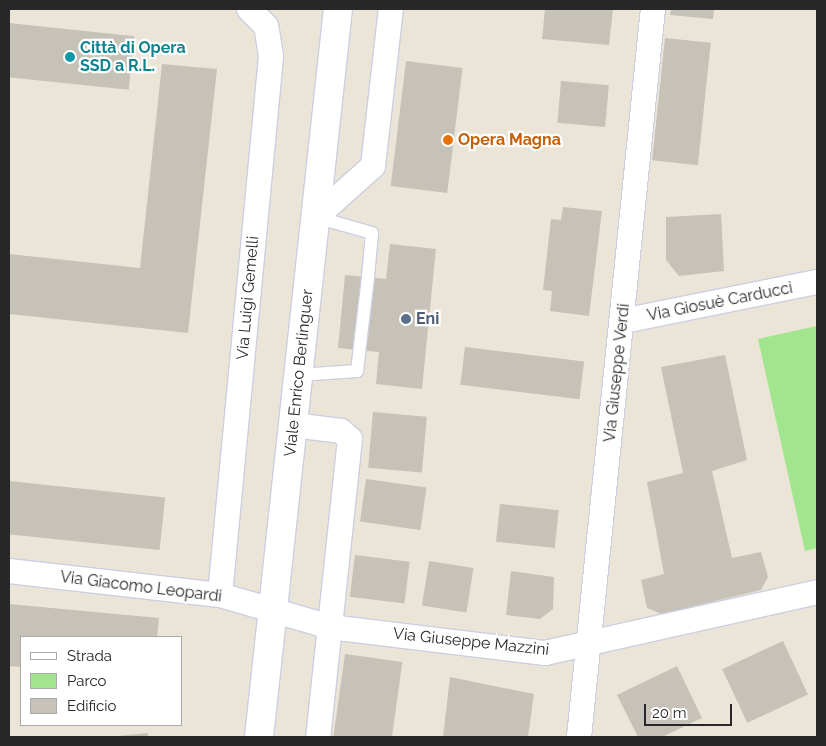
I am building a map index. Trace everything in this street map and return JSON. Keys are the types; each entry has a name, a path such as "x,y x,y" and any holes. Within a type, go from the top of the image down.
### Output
{"street":[{"name":"Via Luigi Gemelli","path":"220,595 271,56 266,26 249,9"},
{"name":"Viale Enrico Berlinguer","path":"259,737 271,609 299,375 338,9"},
{"path":"316,217 374,166 391,9"},
{"name":"Via Giuseppe Verdi","path":"579,737 623,321 652,9"},
{"name":"Via Giosuè Carducci","path":"623,321 817,282"},
{"path":"293,425 342,431 350,439 318,737"},
{"name":"Via Giacomo Leopardi","path":"9,571 220,595 271,609"},
{"name":"Via Giuseppe Mazzini","path":"271,609 330,627 545,653 817,592"}],"lane":[{"path":"299,375 357,371 368,277 372,233 316,217"}],"green space":[{"path":"817,326 817,548 805,551 758,339"}],"building":[{"path":"545,9 613,9 609,45 542,39"},
{"path":"671,9 714,9 713,19 670,15"},
{"name":"Città di Opera SSD a R.L.","path":"9,23 134,36 129,90 9,77"},
{"path":"665,38 711,43 698,165 652,160"},
{"path":"406,61 463,68 447,193 391,186"},
{"path":"162,64 217,69 188,333 9,314 9,254 140,268"},
{"path":"561,81 609,85 605,127 557,123"},
{"path":"563,207 602,211 589,316 550,311 552,291 543,290 551,219 561,220"},
{"path":"721,214 724,271 679,276 666,260 666,217"},
{"path":"390,244 436,249 422,389 376,384 379,352 338,348 345,275 386,279"},
{"path":"465,347 584,362 579,399 460,385"},
{"path":"725,355 747,460 712,471 732,558 761,552 768,577 761,590 661,614 647,608 641,580 664,574 647,482 683,473 661,367"},
{"path":"373,412 427,417 422,472 368,468"},
{"path":"366,479 426,487 420,530 360,522"},
{"path":"9,481 165,497 160,550 9,534"},
{"path":"500,504 559,510 555,548 496,542"},
{"path":"355,555 410,562 404,603 350,597"},
{"path":"429,561 473,568 466,612 422,605"},
{"path":"511,571 554,577 553,609 540,619 506,615"},
{"path":"9,604 159,618 157,636 20,636 20,667 9,666"},
{"path":"783,641 808,694 747,723 722,669"},
{"path":"345,654 402,662 392,737 333,736"},
{"path":"677,666 702,718 662,737 638,737 617,695"},
{"path":"450,677 534,694 528,737 443,737"},
{"path":"148,733 148,737 118,737 118,736"}],"place":[{"name":"Città di Opera SSD a R.L.","path":"70,57"},
{"name":"Opera Magna","path":"448,140"},
{"name":"Eni","path":"406,319"}]}
